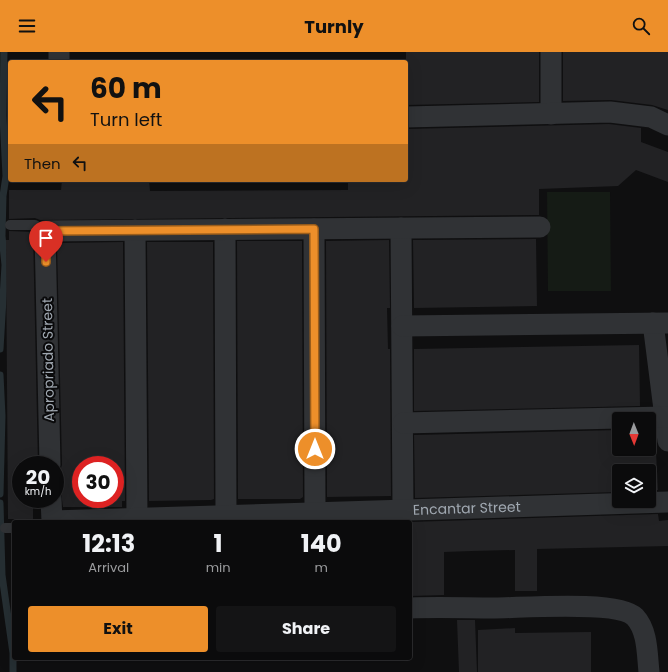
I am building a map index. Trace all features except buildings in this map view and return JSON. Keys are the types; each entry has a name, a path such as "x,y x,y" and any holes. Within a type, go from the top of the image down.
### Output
{"street":[{"path":"550,52 551,114"},
{"path":"408,117 610,112 632,113 651,118 668,126"},
{"path":"46,231 540,227"},
{"path":"401,228 403,510"},
{"path":"225,229 226,515"},
{"path":"314,229 315,512"},
{"path":"135,230 137,518"},
{"name":"Apropriado Street","path":"46,231 50,456"},
{"path":"402,326 661,323 665,417 668,441"},
{"path":"403,423 665,417"},
{"name":"Encantar Street","path":"80,520 668,502"},
{"path":"51,508 51,520"},
{"path":"412,608 559,606 618,610 635,616 644,630 649,672"}],"lane":[{"path":"10,225 35,225 46,231"}],"shaded area":[{"path":"0,52 4,52 3,116 0,116"},
{"path":"547,192 610,192 611,291 548,291"}],"waterway":[{"path":"0,349 5,265 2,236 3,196 6,176 3,116 4,52"},
{"path":"0,375 2,416 0,494"},
{"path":"0,503 2,575 12,646"},
{"path":"13,660 13,672"}],"route":[{"path":"46,262 46,231 314,229 315,449"}]}
